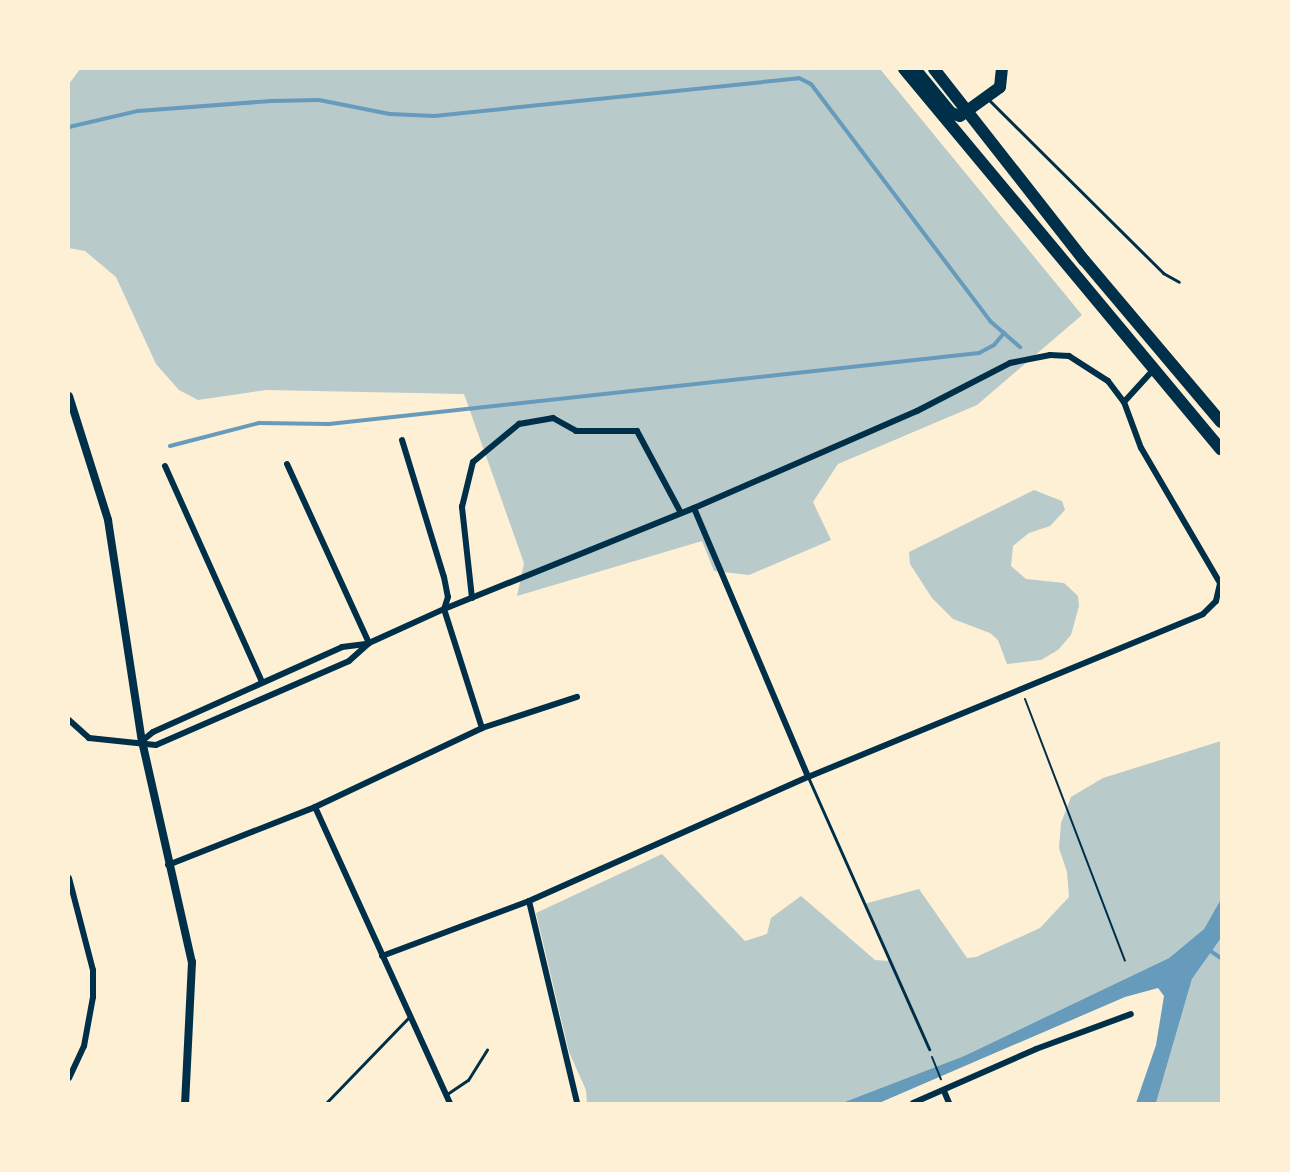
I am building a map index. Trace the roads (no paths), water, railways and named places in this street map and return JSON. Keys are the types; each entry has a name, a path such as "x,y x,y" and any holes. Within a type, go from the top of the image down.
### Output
{"highway":[{"path":"904,69 1221,449"},
{"path":"915,69 951,113 960,116 969,112 1000,87 1002,69"},
{"path":"934,69 1084,260 1221,422"}],"street":[{"path":"69,720 89,738 142,741 156,745 349,661 369,644 444,609 694,508 1030,357 1069,356 1086,364 1108,381 1124,402 1141,448 1217,576 1220,592 1216,601 1203,614 808,777 529,901 382,956"},
{"path":"1124,402 1154,369"},
{"path":"69,396 108,520 142,741 167,865 192,962 185,1103"},
{"path":"472,598 462,507 473,462 519,424 553,418 576,431 637,431 681,513"},
{"path":"402,440 444,577 448,597 444,609 482,728"},
{"path":"287,464 369,644"},
{"path":"165,466 262,682"},
{"path":"694,508 808,777"},
{"path":"142,741 153,732 342,647 369,644"},
{"path":"167,865 315,807 482,728 577,697"},
{"path":"315,807 450,1103"},
{"path":"69,878 93,979 84,1046 69,1076"},
{"path":"529,901 577,1103"},
{"path":"913,1103 1036,1049 1131,1014"},
{"path":"944,1091 949,1103"}],"lane":[{"path":"988,98 1148,259 1179,282"},
{"path":"808,777 929,1049"},
{"path":"327,1103 410,1016"},
{"path":"446,1095 468,1080 487,1050"}],"water":[{"path":"1221,899 1221,938 1192,979 1156,1103 1136,1103 1156,1045 1164,996 1158,988 1125,997 879,1103 842,1103 964,1056 1169,958 1204,929"}],"waterway":[{"path":"69,127 138,111 272,101 319,100 390,114 434,116 799,78 811,84 990,321 1020,347"},
{"path":"170,446 259,423 329,424 979,353 994,345 1004,333"},
{"path":"1209,950 1221,958"}]}
